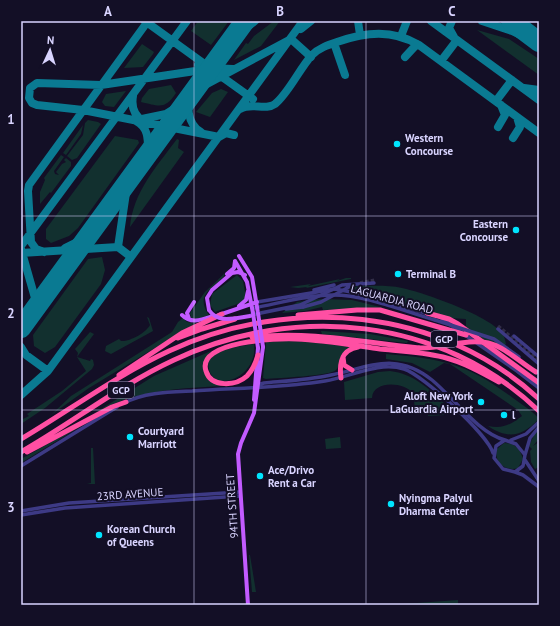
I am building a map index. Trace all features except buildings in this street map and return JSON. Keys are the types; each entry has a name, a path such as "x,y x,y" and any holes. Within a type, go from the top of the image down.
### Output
{"highway":[{"path":"246,326 305,314 374,309 394,312 466,335"},
{"path":"427,313 449,319 458,324 539,383"},
{"path":"105,387 146,356 189,329 222,314"},
{"path":"146,356 177,339 202,329 251,314"},
{"name":"GCP","path":"21,439 105,387 169,351 205,337 246,326 282,320 328,317 363,319 406,326 447,340 484,358 512,377 539,399"},
{"name":"GCP","path":"21,453 154,370 183,356 227,340 265,331 309,326 346,327 382,331 419,340 457,354 483,368 520,394 539,411"},
{"path":"227,340 300,334 345,338 419,348 437,348 476,342 487,343 499,348 537,374"},
{"path":"258,354 250,372 245,378 235,382 224,383 214,381 205,369 206,360 213,352 256,341 282,339 309,340 451,359 482,373 520,394"},
{"path":"341,376 341,359 346,353 357,347 382,349"},
{"path":"346,353 343,358 344,363 352,370"},
{"path":"21,453 41,446 112,407 126,402"}],"main road":[{"name":"94TH STREET","path":"239,256 252,277 258,313 260,347 255,409 238,452 248,605"},
{"name":"94TH STREET","path":"218,285 234,268 235,261 247,282 252,306 251,314 260,347 258,354 257,386"},
{"path":"244,275 234,272 218,285 208,296 207,303 209,310 216,317 223,319 251,314"},
{"path":"233,310 246,300 247,282"},
{"path":"193,321 188,318 187,314 194,302"},
{"path":"182,315 193,321 257,305"}],"street":[{"path":"282,310 310,300 339,286 374,284"},
{"path":"306,294 315,289 334,285"},
{"path":"251,314 314,305 349,287"},
{"name":"LAGUARDIA ROAD","path":"257,305 331,289 347,290 427,313 445,320 539,388"},
{"name":"LAGUARDIA ROAD","path":"257,305 322,296 340,295 363,299 494,339 537,374"},
{"path":"498,329 539,364"},
{"path":"514,336 539,357"},
{"path":"341,376 352,370 373,364 400,364 417,370 432,380 488,432 505,440 510,440 531,433 539,427"},
{"path":"21,466 126,402 158,393 302,384 381,367 397,367 412,372 430,385 482,434 491,445 495,461 500,467 509,472 524,475 539,487"},
{"path":"525,455 531,433 539,422"},
{"path":"493,453 496,446 505,440"},
{"path":"510,440 519,445 539,481"},
{"path":"515,472 521,469 526,460"},
{"name":"23RD AVENUE","path":"21,511 69,503 240,494"},
{"name":"23RD AVENUE","path":"21,515 65,508 240,494"}],"green space":[{"path":"198,21 229,21 211,45 191,31"},
{"path":"274,21 280,21 261,46 234,60 246,43 248,44 254,36"},
{"path":"477,30 509,39 539,59 539,75"},
{"path":"142,44 154,52 153,54 143,67 124,68"},
{"path":"171,85 176,93 165,104 157,105 141,102 142,98 149,89"},
{"path":"221,89 228,92 210,117 196,112 212,93"},
{"path":"126,91 114,107 105,106 102,102 106,94"},
{"path":"88,120 101,124 77,158 72,160 67,156 83,135 85,123"},
{"path":"83,125 81,134 66,155 63,153"},
{"path":"115,136 138,140 139,143 78,228 69,236 51,243 46,239 46,229"},
{"path":"177,139 179,140 178,148 184,152 130,227 132,214 141,191 154,169"},
{"path":"61,155 64,157 54,171 55,174 59,175 56,172 62,164 66,162 64,160 66,158 71,162 71,166 51,193 50,192 40,204 40,192 45,180 44,178"},
{"path":"102,257 105,270 101,284 55,347 45,353 34,346 33,335 88,259"},
{"path":"225,273 220,281 206,294 204,307 209,315 198,319 191,318 190,313 205,292"},
{"path":"237,275 243,281 246,297 243,302 215,312 210,305 212,294"},
{"path":"346,278 351,279 306,288 307,287 290,287 311,284 308,286"},
{"path":"359,286 386,286 412,290 457,306 497,328 504,336 506,344 499,351 466,328 466,319 450,318 368,294 368,292 348,288"},
{"path":"321,299 352,300 384,308 323,310 322,307 305,311 282,313 297,302"},
{"path":"147,317 149,318 153,331 111,354 105,351 106,346 119,339 121,341 128,340 145,331 150,325"},
{"path":"183,318 187,322 196,323 89,388 51,415 71,396 172,332 178,322"},
{"path":"321,331 370,334 408,341 407,343 322,334"},
{"path":"90,332 94,334 77,357 78,353 75,349"},
{"path":"266,342 311,342 350,347 343,353 338,367 332,372 303,376 263,378"},
{"path":"254,344 253,356 249,366 242,374 233,379 224,381 216,379 210,373 208,362 212,357 229,349"},
{"path":"211,351 205,360 204,372 221,386 150,393 123,400 93,414 154,376"},
{"path":"386,354 423,358 449,364 444,363 430,372 412,363 386,359"},
{"path":"77,357 90,361 91,359 93,360 94,365 92,369 45,408 21,424 21,420 29,416 27,414 62,391 86,371"},
{"path":"450,364 467,370 496,386 530,410 539,419 527,429 515,434 502,433 488,426 502,427 514,422 522,416 518,410"},
{"path":"390,371 406,375 426,387 445,404 445,415 428,416 428,408 415,409 413,393 409,389 396,385 378,388 374,392 372,398 345,400 344,382 378,372"},
{"path":"83,425 21,463 21,459"},
{"path":"539,430 539,439 533,446 539,442 539,467 535,469 531,462 530,451 532,449 529,446 534,435"},
{"path":"340,437 341,448 326,449 325,439"},
{"path":"504,443 514,445 520,452 523,459 518,468 509,469 499,462 496,454 497,449"},
{"path":"91,448 93,448 95,484 87,484 91,483"},
{"path":"250,555 256,592 252,592"},
{"path":"458,600 458,605 403,605 403,604"}],"taxiway":[{"path":"145,21 210,68 233,69"},
{"path":"44,252 36,249 31,242 28,191 29,185 148,21"},
{"path":"21,246 187,21"},
{"path":"230,41 255,21"},
{"path":"21,395 48,371 303,21"},
{"path":"301,29 311,21"},
{"path":"358,21 360,35"},
{"path":"401,36 407,21"},
{"path":"431,21 539,100"},
{"path":"452,21 449,28 454,37"},
{"path":"482,21 512,31 539,44"},
{"path":"240,109 249,106 267,107 275,104 285,94 303,67 318,50 337,42 358,36 369,34 389,34 399,36 419,45 539,133"},
{"path":"201,132 190,119 188,107 194,91 291,39 311,57"},
{"path":"441,61 457,40"},
{"path":"334,43 345,75"},
{"path":"405,57 417,44"},
{"path":"217,59 211,66 202,70 101,85 37,83 30,88 29,98 32,103 37,105 83,110 219,137 226,133 234,135"},
{"path":"198,65 201,81"},
{"path":"218,74 253,99"},
{"path":"496,101 512,80"},
{"path":"524,88 539,90"},
{"path":"133,96 132,104 134,110 137,116 143,121"},
{"path":"142,119 166,114 187,101"},
{"path":"498,127 505,115 501,105"},
{"path":"513,138 520,127 517,117"},
{"path":"136,121 146,131 148,139 148,153"},
{"path":"118,247 126,193 137,169"},
{"path":"65,248 79,241 93,229"},
{"path":"21,253 118,247 131,257"},
{"path":"21,249 37,305"},
{"path":"21,330 23,325"},
{"path":"21,347 26,355 48,371"}],"runway":[{"path":"21,328 245,21"},
{"path":"511,21 539,42"}],"tunnel":[{"path":"360,283 375,280"},
{"path":"498,326 539,361"}],"place":[{"name":"Western Concourse","path":"397,144"},
{"name":"Eastern Concourse","path":"516,230"},
{"name":"Terminal B","path":"398,274"},
{"name":"Aloft New York LaGuardia Airport","path":"481,402"},
{"name":"l","path":"504,415"},
{"name":"Courtyard Marriott","path":"130,437"},
{"name":"Ace/Drivo Rent a Car","path":"260,476"},
{"name":"Nyingma Palyul Dharma Center","path":"391,504"},
{"name":"Korean Church of Queens","path":"99,535"}]}
